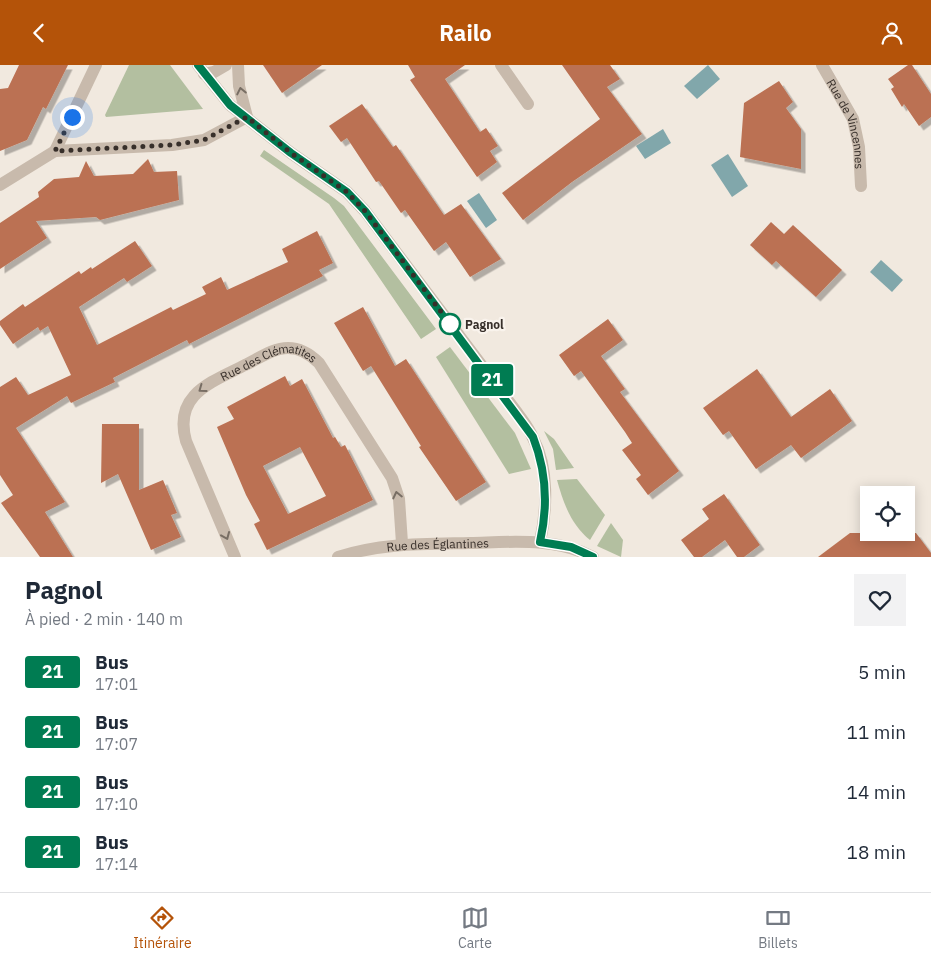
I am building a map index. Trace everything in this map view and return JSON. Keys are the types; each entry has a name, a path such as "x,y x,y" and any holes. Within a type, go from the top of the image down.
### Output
{"street":[{"path":"55,151 96,65"},
{"path":"201,69 214,72 226,65"},
{"path":"238,65 239,86 247,117"},
{"path":"501,65 528,105"},
{"name":"Rue de Vincennes","path":"822,65 853,119 859,147 861,186"},
{"path":"201,69 230,105 291,153 347,192 365,211 516,411 533,437 541,456 544,475 544,523 540,542"},
{"path":"0,185 55,151 172,145 204,140 247,117"},
{"name":"Rue des Clématites","path":"235,557 186,441 183,425 185,408 195,394 208,384 272,352 288,348 306,352 319,363 392,478 399,499 402,543"},
{"name":"Rue des Églantines","path":"338,557 363,549 402,543 540,542 571,547 593,557"}],"green space":[{"path":"129,65 170,65 203,109 106,117 105,115"},
{"path":"264,150 344,206 436,329 421,339 329,204 260,156"},
{"path":"450,347 515,433 531,469 509,474 436,357"},
{"path":"544,431 554,439 574,468 556,470 553,449"},
{"path":"577,479 605,515 590,540 573,520 565,505 557,480"},
{"path":"611,523 623,540 621,557 597,546"}],"water":[{"path":"708,65 720,79 697,99 684,86"},
{"path":"663,129 671,143 645,159 636,146"},
{"path":"728,154 748,186 732,197 711,165"},
{"path":"479,193 497,220 486,228 467,201"},
{"path":"881,260 903,280 892,292 870,272"}],"building":[{"path":"19,65 68,65 46,109 43,107 27,140 0,151 0,89 8,88"},
{"path":"263,65 322,65 282,93"},
{"path":"408,65 465,65 445,79 480,132 486,128 498,146 490,151 497,162 477,177 410,80 415,77"},
{"path":"562,65 610,65 620,79 607,87 642,134 572,182 523,220 502,193 600,119"},
{"path":"908,65 912,65 931,94 931,117 919,126 904,104 902,107 891,89 894,87 888,79"},
{"path":"779,81 793,102 786,108 801,129 801,169 740,157 744,103"},
{"path":"362,104 393,147 396,145 444,215 461,204 501,259 470,277 446,242 434,251 405,210 401,213 379,181 376,182 347,138 341,142 329,126"},
{"path":"148,159 154,172 177,171 179,200 100,220 96,217 36,221 47,238 0,269 0,223 39,197 38,192 54,179 79,177 86,161 94,176 133,174"},
{"path":"771,222 784,234 793,225 842,270 816,297 776,261 772,265 750,245"},
{"path":"317,231 333,263 319,270 323,276 189,344 187,340 113,378 115,382 71,403 67,396 16,428 65,502 45,512 73,557 40,557 1,503 13,495 0,475 0,387 16,377 28,395 71,375 48,326 40,331 38,327 13,344 0,325 0,321 23,304 25,307 79,271 81,274 91,267 92,269 135,241 152,266 127,282 124,278 79,307 97,345 171,307 173,310 206,294 202,287 221,277 227,290 288,262 282,249"},
{"path":"363,307 395,366 406,359 486,482 456,501 419,447 421,446 371,366 363,371 334,323"},
{"path":"608,319 623,340 601,356 625,389 620,392 679,471 648,495 636,479 641,475 622,450 632,443 581,371 574,376 559,355"},
{"path":"757,369 791,417 830,389 852,421 801,458 791,445 756,469 729,431 723,435 703,408"},
{"path":"285,376 290,386 302,379 333,438 335,437 341,447 345,445 373,500 267,550 254,524 260,521 246,495 217,427 234,419 227,407","holes":["300,447 326,496 288,514 263,466"]},
{"path":"102,424 139,424 139,490 163,480 177,513 171,515 181,537 151,550 118,474 101,483"},
{"path":"724,494 760,545 744,557 737,557 725,540 702,557 694,557 681,540 709,519 702,509"},
{"path":"850,533 860,533 860,541 915,541 916,533 931,553 931,557 818,557"}],"bus line":[{"name":"21","path":"198,65 230,105 291,153 347,192 365,211 516,411 533,437 541,456 544,475 544,523 540,542 571,547 593,557"}],"place":[{"name":"Pagnol","path":"450,324"}],"route":[{"path":"72,117 55,151 172,145 204,140 247,117 291,153 347,192 365,211 450,324"}]}
